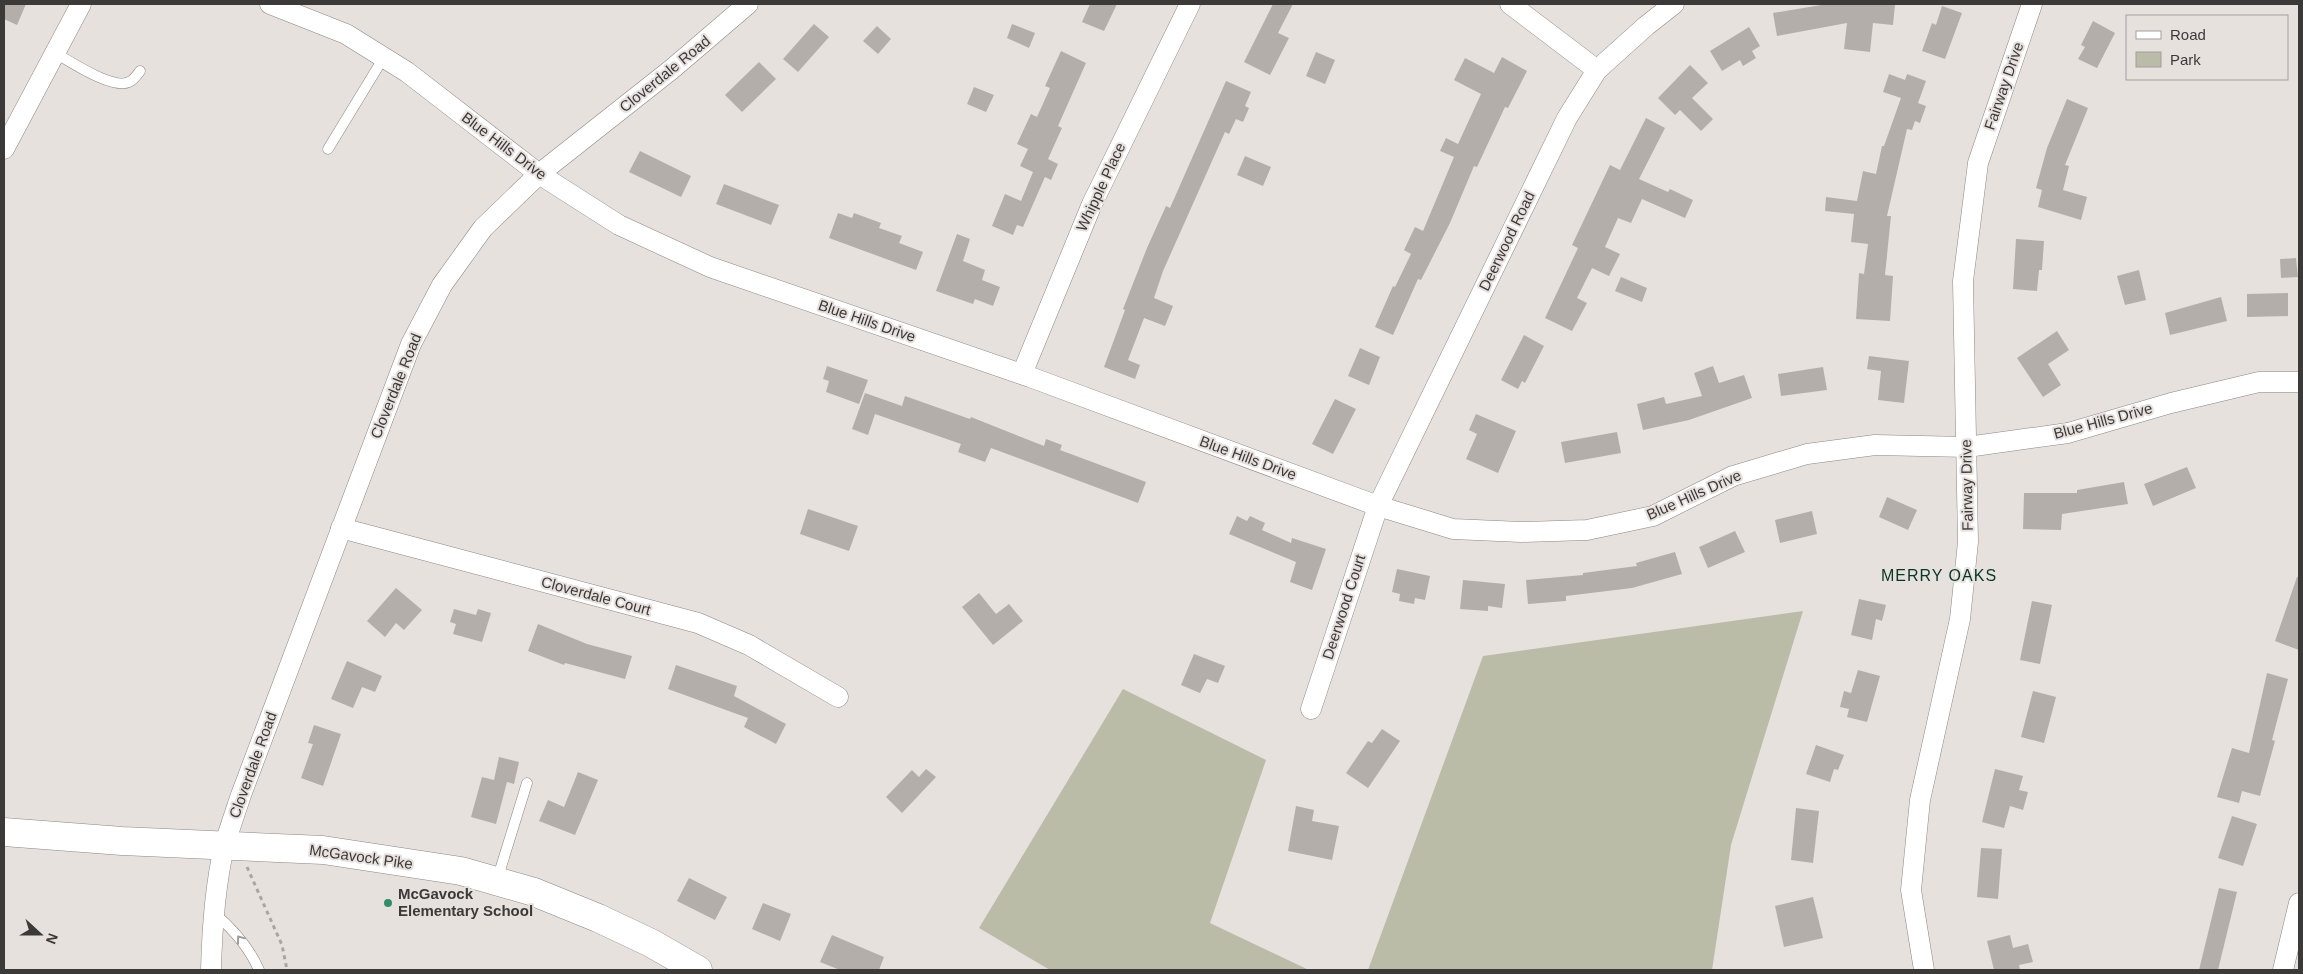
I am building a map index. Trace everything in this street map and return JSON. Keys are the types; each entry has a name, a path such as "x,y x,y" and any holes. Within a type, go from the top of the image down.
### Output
{"main road":[{"name":"McGavock Pike","path":"4,832 224,847 323,850 461,871 534,892 598,918 651,943 698,970"}],"street":[{"path":"4,149 81,4"},
{"name":"Blue Hills Drive","path":"270,4 346,34 407,72 539,174 619,225 710,267 1022,374 1378,506 1453,529 1521,532 1587,530 1653,516 1733,476 1807,454 1875,445 1967,447 2068,433 2171,403 2259,382 2299,382"},
{"name":"Cloverdale Road","path":"211,970 217,884 224,847 240,796 411,344 442,285 483,228 539,174 672,69 748,4"},
{"name":"Whipple Place","path":"1022,374 1092,204 1190,4"},
{"path":"1510,4 1597,70"},
{"name":"Deerwood Road","path":"1378,506 1567,118 1597,70 1646,26 1674,4"},
{"name":"Fairway Drive","path":"1924,970 1911,890 1920,800 1960,619 1968,542 1963,281 1978,163 2032,4"},
{"name":"Deerwood Court","path":"1311,708 1378,506"},
{"name":"Cloverdale Court","path":"341,528 698,623 749,645 838,698"},
{"path":"2283,970 2299,903"}],"lane":[{"path":"55,52 104,80 118,84 128,83 140,71"},
{"path":"328,150 384,57"},
{"path":"497,881 527,783"},
{"path":"214,913 233,930 253,957 259,970"}],"path":[{"path":"247,867 282,945 288,970"}],"green space":[{"path":"1803,611 1731,845 1712,970 1368,970 1483,656"},
{"path":"1123,689 1266,760 1210,923 1309,970 1050,970 979,928"}],"building":[{"path":"4,4 26,4 17,25 4,19"},
{"path":"1090,4 1117,4 1104,31 1082,22"},
{"path":"1273,4 1293,4 1278,33 1289,38 1270,75 1244,62"},
{"path":"1827,4 1895,5 1893,25 1873,23 1870,52 1844,49 1847,23 1777,36 1773,13"},
{"path":"1942,6 1962,13 1945,59 1922,51 1932,23 1936,25"},
{"path":"2093,21 2115,33 2097,68 2078,59 2085,47 2081,45"},
{"path":"814,24 829,37 798,72 783,59"},
{"path":"1012,24 1035,33 1029,48 1007,38"},
{"path":"877,26 891,39 878,54 863,41"},
{"path":"1749,27 1760,46 1752,51 1756,58 1743,66 1740,60 1722,71 1710,51"},
{"path":"1061,51 1086,63 1058,126 1062,128 1048,159 1058,164 1051,180 1045,177 1023,227 1017,225 1013,235 992,226 1005,194 1021,201 1033,172 1020,166 1028,149 1017,144 1031,114 1037,117 1050,88 1045,86"},
{"path":"1316,52 1335,60 1325,84 1306,76"},
{"path":"1502,57 1527,71 1508,108 1505,107 1477,167 1474,166 1450,223 1421,280 1418,279 1393,335 1375,327 1393,286 1395,287 1411,254 1404,250 1415,227 1423,231 1454,157 1440,151 1446,138 1458,144 1481,94 1454,80 1465,58 1494,73"},
{"path":"759,62 776,79 742,112 725,95"},
{"path":"1690,65 1708,83 1692,98 1713,119 1701,131 1680,110 1675,115 1658,98"},
{"path":"1889,74 1905,80 1907,74 1926,81 1918,103 1926,106 1920,123 1915,121 1912,130 1907,129 1887,216 1891,216 1885,275 1893,276 1890,321 1856,319 1859,273 1864,274 1868,244 1851,242 1854,214 1825,211 1826,197 1857,201 1863,171 1876,174 1882,146 1884,146 1901,98 1883,92"},
{"path":"1226,81 1251,92 1245,106 1249,108 1243,122 1236,119 1229,134 1225,132 1163,271 1154,298 1173,306 1165,326 1144,318 1128,360 1140,365 1135,379 1104,367 1125,310 1123,309 1147,248 1166,206 1170,208"},
{"path":"974,87 994,95 986,112 967,104"},
{"path":"2067,99 2088,108 2065,165 2069,166 2063,190 2087,197 2081,220 2038,207 2042,190 2036,188 2047,148"},
{"path":"1646,118 1665,128 1639,179 1668,192 1670,189 1693,200 1685,218 1642,199 1631,223 1618,218 1605,247 1620,254 1609,276 1592,268 1577,298 1587,303 1572,331 1545,318 1578,248 1572,245 1610,165 1620,170"},
{"path":"640,151 691,176 681,197 629,172"},
{"path":"1245,156 1271,167 1263,186 1237,175"},
{"path":"724,184 779,205 771,225 716,204"},
{"path":"838,213 852,218 854,213 881,223 879,228 902,236 899,243 923,252 916,270 829,238"},
{"path":"957,234 970,239 963,261 985,270 982,280 1000,287 993,306 975,299 973,304 936,291"},
{"path":"2016,239 2044,241 2042,270 2039,270 2037,291 2013,289"},
{"path":"2296,258 2298,277 2281,278 2280,259"},
{"path":"2139,270 2146,300 2125,305 2117,276"},
{"path":"1621,277 1647,288 1642,302 1615,291"},
{"path":"2288,293 2288,316 2247,317 2247,294"},
{"path":"2221,297 2227,321 2170,335 2165,313"},
{"path":"2057,331 2069,350 2048,364 2061,385 2043,397 2017,358"},
{"path":"1524,335 1544,346 1525,383 1522,381 1518,389 1501,380"},
{"path":"1360,348 1380,357 1369,385 1348,376"},
{"path":"1869,356 1909,361 1904,403 1878,400 1881,371 1867,369"},
{"path":"827,366 868,380 859,404 826,392 829,381 823,379"},
{"path":"1713,366 1719,383 1744,375 1752,398 1689,420 1643,430 1637,404 1664,397 1666,404 1702,396 1694,373"},
{"path":"1823,367 1827,390 1781,396 1778,374"},
{"path":"865,393 902,406 905,396 970,419 971,417 1044,446 1046,439 1062,445 1060,450 1146,482 1138,503 991,448 985,462 958,452 961,444 875,414 868,435 852,429"},
{"path":"1335,399 1356,409 1333,454 1312,444"},
{"path":"1476,414 1516,431 1498,473 1466,459 1477,434 1469,430"},
{"path":"1617,432 1621,453 1565,463 1561,442"},
{"path":"2187,467 2196,488 2153,506 2144,484"},
{"path":"2124,482 2128,504 2062,514 2061,530 2023,529 2024,493 2077,493 2077,490"},
{"path":"1887,497 1917,510 1908,530 1879,517"},
{"path":"808,509 858,526 849,551 800,534"},
{"path":"1812,511 1817,534 1780,543 1775,520"},
{"path":"1237,516 1247,521 1250,516 1265,523 1262,530 1291,543 1292,538 1326,549 1312,590 1290,582 1296,562 1229,534"},
{"path":"1735,531 1745,552 1708,568 1699,547"},
{"path":"1675,552 1682,574 1632,588 1566,596 1566,601 1528,604 1526,580 1583,575 1583,573 1637,566 1636,563"},
{"path":"1397,569 1430,576 1425,600 1415,598 1414,604 1399,601 1400,594 1392,592"},
{"path":"2297,577 2299,577 2299,650 2275,641"},
{"path":"1463,580 1505,584 1502,608 1488,606 1488,611 1460,609"},
{"path":"396,588 422,610 404,630 396,623 385,637 367,621"},
{"path":"979,593 996,614 1009,604 1023,621 993,645 962,607"},
{"path":"1859,599 1886,605 1882,621 1876,619 1872,640 1851,635"},
{"path":"2032,601 2052,605 2040,664 2020,660"},
{"path":"454,609 476,615 478,609 491,613 482,642 453,634 456,624 450,622"},
{"path":"538,624 587,644 632,656 625,679 565,663 564,665 528,651"},
{"path":"1194,654 1225,666 1218,683 1207,679 1200,693 1181,685"},
{"path":"347,661 382,676 375,692 362,687 353,708 331,699"},
{"path":"676,665 737,686 734,696 786,724 776,744 744,727 748,718 668,689"},
{"path":"1858,670 1880,676 1867,722 1847,717 1849,709 1840,707 1844,691 1851,693"},
{"path":"2267,673 2288,679 2272,740 2275,741 2260,796 2242,791 2239,803 2217,797 2232,748 2249,753"},
{"path":"2033,691 2056,697 2044,743 2021,737"},
{"path":"314,725 341,734 323,786 301,778 313,744 308,743"},
{"path":"1382,729 1400,741 1368,788 1346,773 1368,741 1372,743"},
{"path":"1816,745 1844,755 1838,770 1834,769 1830,782 1806,774"},
{"path":"499,757 519,762 514,784 507,782 496,824 471,817 482,777 494,780"},
{"path":"926,769 936,777 902,813 886,797 912,770 919,777"},
{"path":"1995,769 2023,776 2019,790 2028,792 2023,810 2010,806 2004,828 1982,822"},
{"path":"578,772 598,780 575,835 539,821 548,800 564,807"},
{"path":"1296,806 1314,810 1312,821 1339,826 1332,860 1288,851"},
{"path":"1796,808 1819,811 1813,863 1791,860"},
{"path":"2232,816 2257,824 2243,866 2218,858"},
{"path":"1981,848 2002,849 1998,899 1977,897"},
{"path":"689,878 727,897 715,920 677,901"},
{"path":"2219,888 2237,892 2218,970 2199,970"},
{"path":"1813,897 1823,938 1784,947 1775,906"},
{"path":"763,903 791,914 780,941 752,929"},
{"path":"832,935 884,957 879,970 840,970 820,962"},
{"path":"2010,935 2013,948 2028,944 2033,962 2019,965 2020,970 1994,970 1987,941"}],"place":[{"name":"McGavock Elementary School","path":"388,903"}],"district":[{"name":"MERRY OAKS","path":"1939,575"}]}
